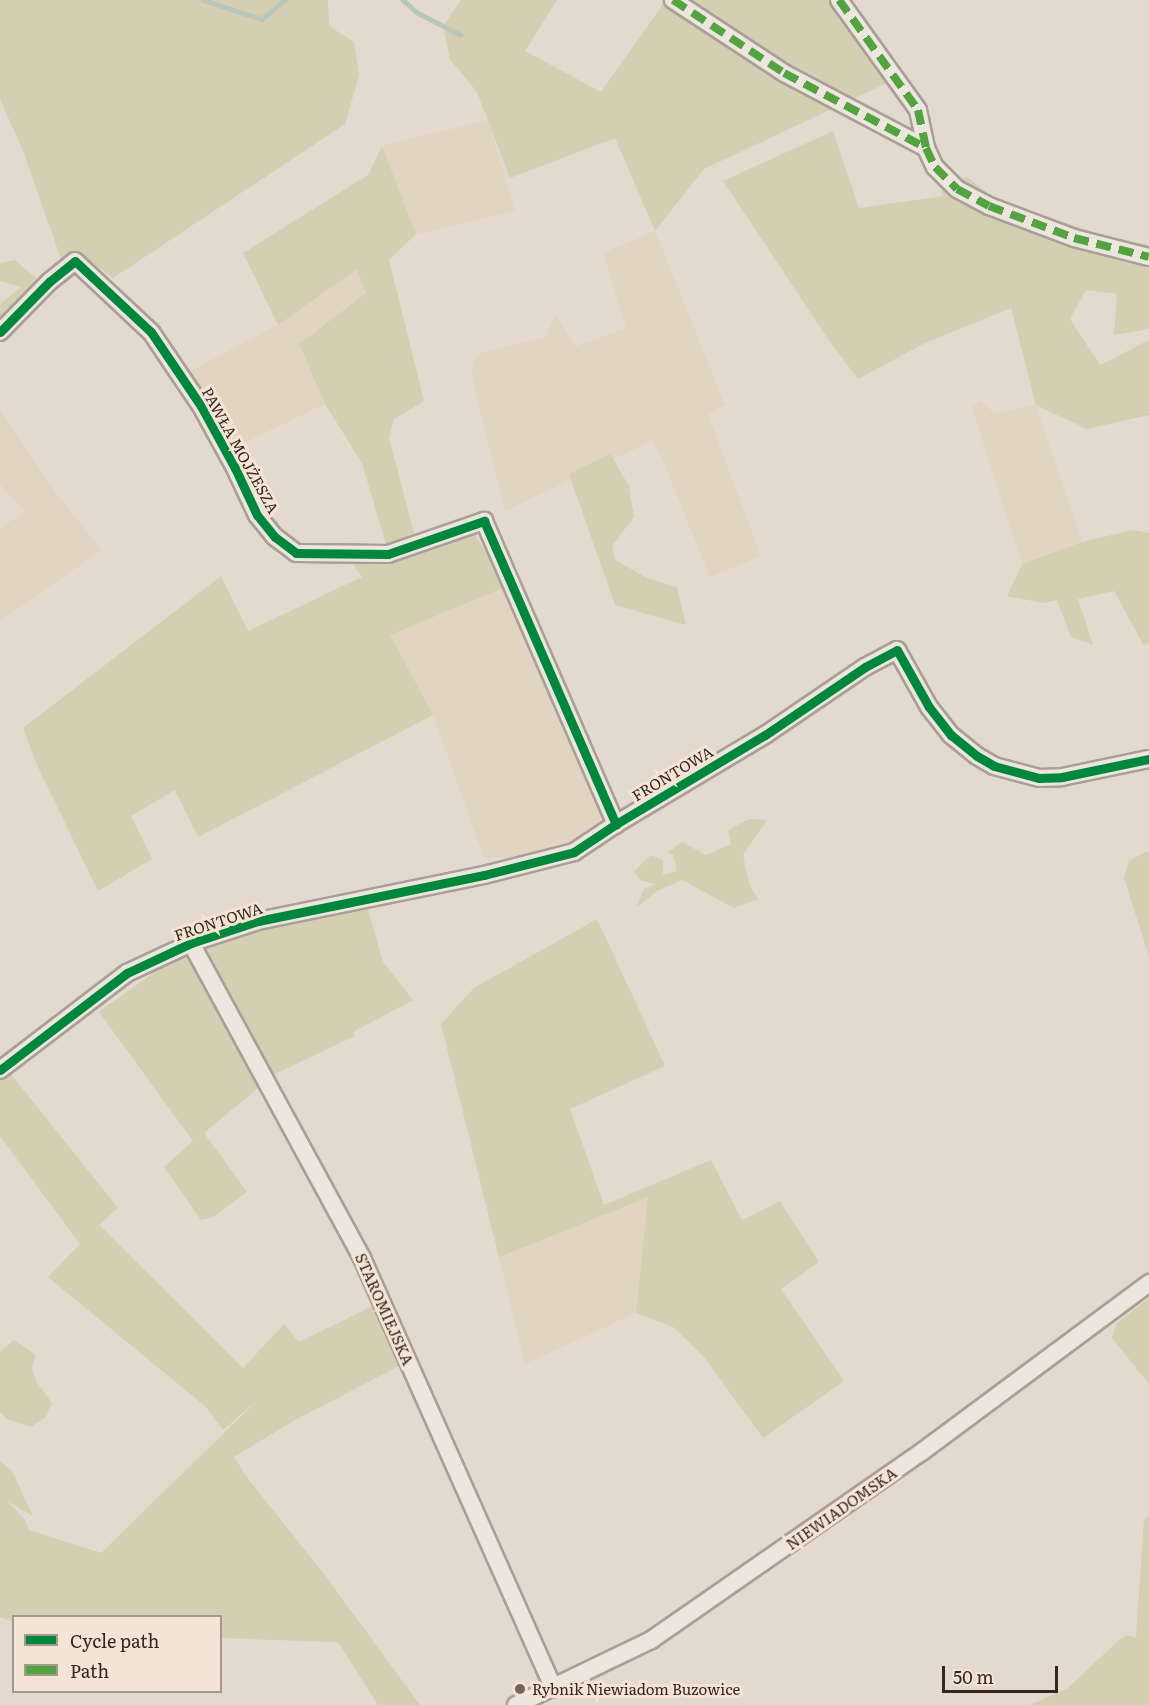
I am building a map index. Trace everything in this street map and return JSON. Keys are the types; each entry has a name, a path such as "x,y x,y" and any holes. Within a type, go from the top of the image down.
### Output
{"street":[{"path":"673,0 784,73 926,148"},
{"path":"839,0 918,110 926,148 935,167 957,189 973,199 1074,238 1149,258"},
{"name":"PAWŁA MOJŻESZA","path":"0,332 49,282 75,261 151,332 201,406 257,515 275,537 296,553 388,554 484,521 615,824"},
{"name":"FRONTOWA","path":"0,1070 127,973 191,943 258,921 484,875 574,852 615,824 765,735 865,666 897,650 929,707 951,735 977,756 994,766 1039,778 1062,777 1149,759"},
{"name":"STAROMIEJSKA","path":"191,943 363,1258 553,1688"},
{"name":"NIEWIADOMSKA","path":"516,1705 651,1640 924,1451 1149,1283"}],"shaded area":[{"path":"0,0 328,0 329,26 354,42 359,75 345,124 113,278 77,252 61,259 23,151 0,99"},
{"path":"461,0 557,0 525,51 601,92 666,0 842,0 900,77 704,169 655,231 615,138 510,178 477,92 450,59 443,26"},
{"path":"488,120 515,211 416,234 382,146"},
{"path":"833,131 859,208 944,196 941,190 967,177 999,202 1107,236 1149,245 1149,329 1114,335 1117,294 1086,290 1070,319 1100,365 1149,340 1149,415 1087,429 1036,405 1011,308 925,343 858,379 830,342 723,181"},
{"path":"382,146 416,234 389,260 424,401 394,419 389,438 415,537 387,548 362,463 325,404 299,344 366,293 357,269 278,325 243,253 368,175"},
{"path":"655,231 725,405 708,414 761,556 710,577 661,456 652,441 505,511 472,377 474,359 483,352 545,338 555,314 575,347 626,328 603,253"},
{"path":"15,260 41,283 0,324 0,304 21,287 0,281 0,263"},
{"path":"357,268 366,292 299,344 325,404 237,446 190,371 278,325"},
{"path":"980,401 994,413 1036,405 1082,542 1022,564 972,408"},
{"path":"0,410 55,492 102,550 0,621 0,528 25,512 0,484"},
{"path":"610,454 629,486 634,517 612,546 615,560 647,578 677,587 686,625 615,605 569,474"},
{"path":"1133,530 1149,533 1149,643 1144,646 1114,591 1078,599 1093,645 1071,637 1057,600 1043,603 1007,596 1022,564 1082,542"},
{"path":"475,534 505,587 390,635 433,715 198,837 175,790 131,816 152,859 98,891 37,765 23,728 221,576 248,631 362,577 352,562"},
{"path":"505,587 607,822 583,836 532,856 484,858 433,715 389,635"},
{"path":"749,819 767,820 743,855 749,884 758,899 734,908 682,880 657,891 636,908 644,889 655,884 640,880 634,872 650,855 663,860 663,875 677,871 673,854 667,853 682,842 706,855 731,844 728,830"},
{"path":"1149,852 1149,956 1124,878 1129,861"},
{"path":"367,906 383,962 413,1000 353,1032 355,1036 275,1074 204,1133 247,1192 213,1217 201,1220 164,1167 193,1141 99,1012 160,968 228,937"},
{"path":"597,919 665,1066 570,1109 604,1205 711,1160 742,1220 780,1201 819,1262 781,1289 844,1381 763,1438 704,1357 673,1327 636,1313 648,1197 499,1257 441,1024 474,988"},
{"path":"10,1073 118,1208 99,1225 243,1368 284,1324 299,1342 377,1304 399,1366 295,1420 234,1457 249,1480 324,1574 420,1705 378,1705 338,1642 222,1638 222,1615 12,1615 12,1622 0,1617 0,1461 12,1471 33,1516 7,1501 25,1520 29,1530 101,1553 262,1396 223,1430 206,1407 48,1277 80,1244 0,1136 0,1080"},
{"path":"648,1197 636,1313 525,1364 499,1257"},
{"path":"1149,1298 1149,1384 1112,1338 1117,1323"},
{"path":"14,1340 36,1355 32,1368 36,1381 52,1403 45,1418 30,1427 7,1419 0,1412 0,1352"},
{"path":"1149,1516 1149,1705 1030,1705 1068,1688 1120,1639 1127,1635 1136,1638 1144,1520"}],"waterway":[{"path":"203,0 262,19 285,0"},
{"path":"403,0 418,13 461,35"}],"marked path":[{"path":"673,0 784,73 926,148"},
{"path":"839,0 918,110 926,148 935,167 957,189 989,206 1074,238 1149,257"}],"cycle path":[{"path":"0,332 49,282 75,261 151,332 201,406 235,468 257,515 275,537 296,553 388,554 484,521 616,824"},
{"path":"0,1070 127,973 191,943 258,921 484,875 574,852 616,824 765,735 865,667 897,650 929,707 951,735 977,756 994,766 1039,778 1062,777 1149,759"}],"place":[{"name":"Rybnik Niewiadom Buzowice","path":"520,1689"}]}
